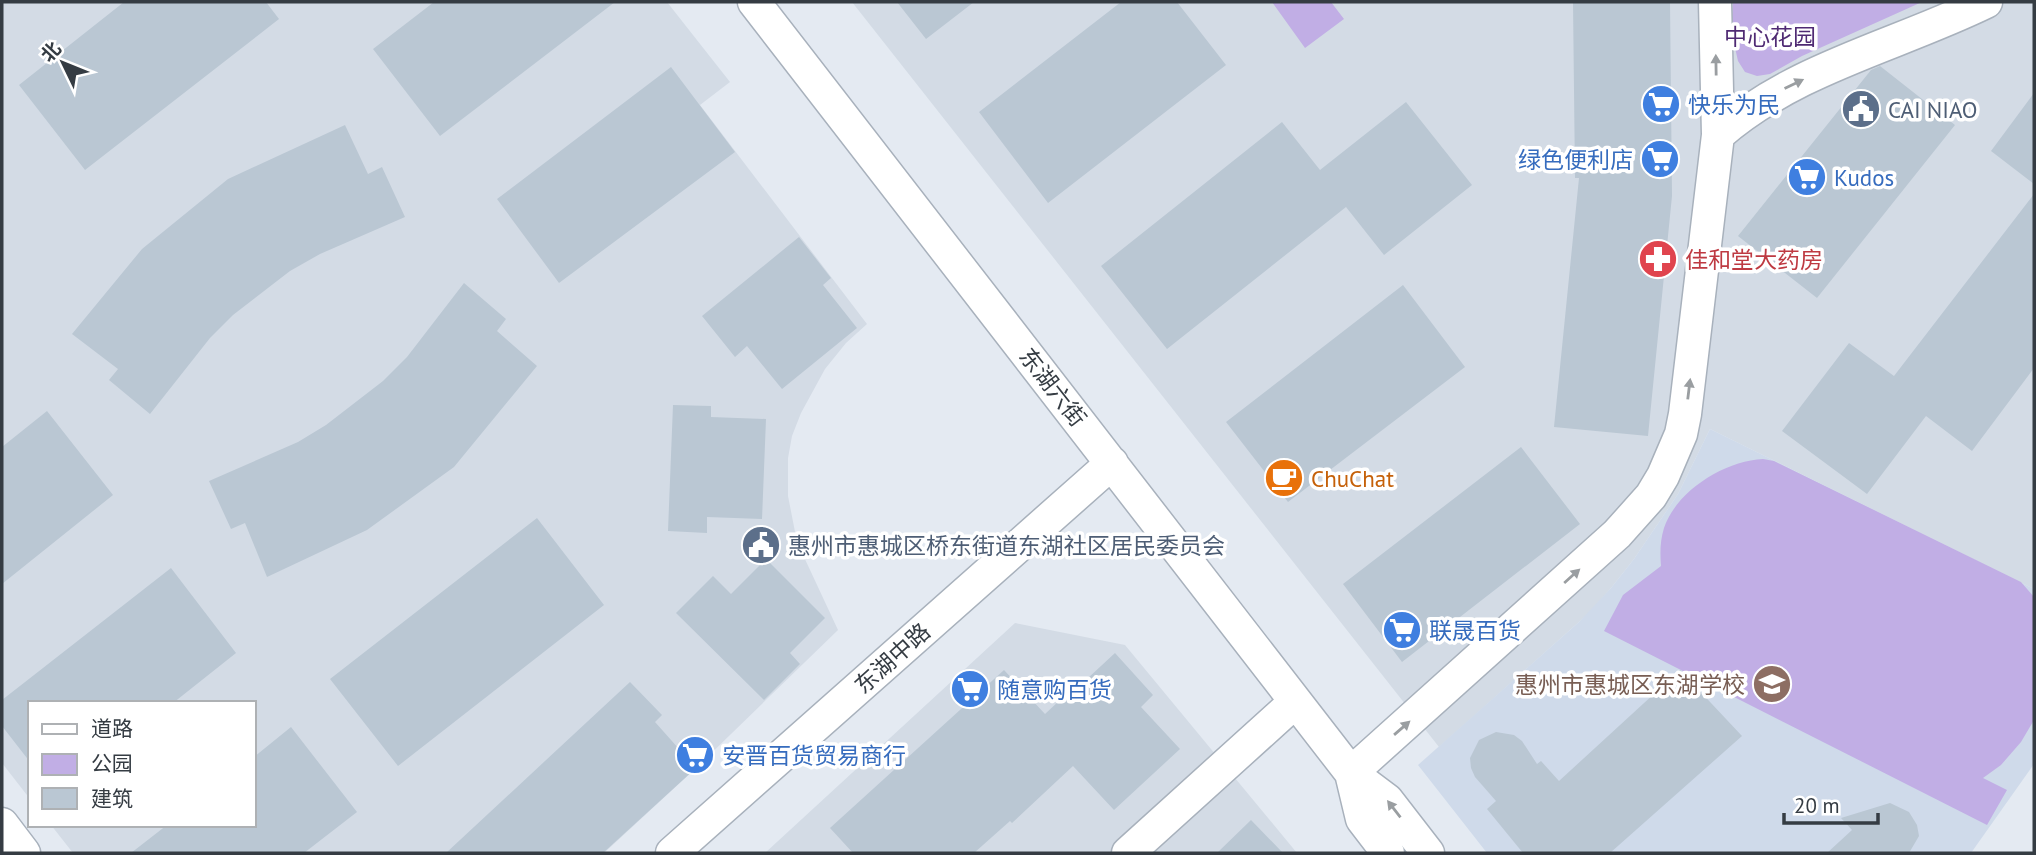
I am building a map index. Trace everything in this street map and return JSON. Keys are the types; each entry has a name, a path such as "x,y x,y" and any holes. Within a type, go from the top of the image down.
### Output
{"street":[{"name":"东湖六街","path":"754,2 1351,773 1387,800 1428,853"},
{"path":"1351,773 1596,554 1637,513 1663,476 1681,434 1685,414 1718,135 1715,2"},
{"path":"1718,135 1748,110 1779,91 1986,2"},
{"name":"东湖中路","path":"672,853 1112,463"},
{"path":"1128,853 1295,702"},
{"name":"东湖六街","path":"1351,773 1362,819 1388,853"},
{"path":"2,824 24,853"}],"shaded area":[{"path":"2,2 667,2 730,82 700,105 867,324 846,343 825,369 801,413 792,436 788,458 788,496 797,542 838,630 604,853 73,853 53,827 256,827 256,701 28,701 28,796 2,763"},
{"path":"852,2 2034,2 2034,589 1710,429 1678,494 1611,588 1589,613 1439,747"},
{"name":"惠州市惠城区东湖学校","path":"1710,429 2034,589 2034,764 1971,853 1487,853 1418,765 1579,622 1611,588 1678,494"},
{"path":"1015,623 1125,645 1297,853 765,853"}],"green space":[{"path":"1272,2 1331,2 1344,19 1305,48"},
{"name":"中心花园","path":"1733,2 1922,2 1802,56 1770,74 1757,76 1745,72 1738,61 1731,30"},
{"path":"1763,459 1774,461 2021,582 2034,597 2034,720 2021,742 2001,765 1983,778 2007,790 1987,825 1604,631 1623,595 1661,566 1664,528 1680,501 1704,480 1718,472 1733,465"}],"building":[{"path":"124,2 266,2 279,19 85,170 19,85"},
{"path":"434,2 615,2 440,136 373,49"},
{"path":"897,2 974,2 926,39"},
{"path":"1121,2 1177,2 1226,65 1048,203 979,112"},
{"path":"1573,2 1670,2 1672,196 1648,436 1554,427 1579,178 1575,178"},
{"path":"1880,66 1955,125 1817,298 1738,236 1871,70"},
{"path":"671,67 735,152 559,283 497,199"},
{"path":"2034,93 2034,184 1991,151"},
{"path":"1406,102 1472,185 1384,255 1346,207 1167,349 1101,266 1282,122 1320,170"},
{"path":"345,125 368,174 382,167 405,217 320,254 290,271 233,315 210,338 150,414 109,380 118,369 72,334 142,249 228,179"},
{"path":"2034,194 2034,368 1972,451 1926,416 1867,494 1782,431 1849,343 1894,376"},
{"path":"799,237 831,278 823,285 857,328 782,389 747,346 735,357 702,316"},
{"path":"464,283 506,319 497,331 537,366 454,467 367,530 267,577 245,523 231,529 209,481 298,442 326,425 383,381 407,357"},
{"path":"1403,285 1465,367 1288,502 1226,422"},
{"path":"673,405 711,406 711,417 766,419 762,519 707,517 707,533 668,531"},
{"path":"47,411 113,495 2,584 2,447"},
{"path":"1521,447 1580,524 1402,662 1343,584"},
{"path":"537,518 604,605 398,766 330,679"},
{"path":"766,559 825,618 790,653 800,664 764,700 676,613 713,576 731,594"},
{"path":"171,568 236,653 176,701 28,701 28,759 2,726 2,700"},
{"path":"1115,653 1153,695 1141,707 1180,749 1114,810 1073,766 1012,823 1010,821 974,853 853,853 830,828 1004,670 1045,714 1059,701 1061,703"},
{"path":"1680,670 1742,736 1610,853 1523,853 1487,809 1496,801 1475,777 1471,768 1470,758 1479,740 1496,732 1514,735 1522,741 1537,764 1541,761 1559,781"},
{"path":"630,682 662,715 655,722 696,768 603,853 446,853"},
{"path":"291,727 357,812 304,853 131,853 164,827 256,827 256,755"},
{"path":"1890,803 1909,812 1917,825 1919,836 1909,853 1827,853 1852,830 1841,818"},
{"path":"1251,820 1283,853 1217,853"}],"place":[{"name":"快乐为民","path":"1661,104"},
{"name":"CAI NIAO","path":"1861,109"},
{"name":"绿色便利店","path":"1660,159"},
{"name":"Kudos","path":"1807,177"},
{"name":"佳和堂大药房","path":"1658,259"},
{"name":"ChuChat","path":"1284,478"},
{"name":"惠州市惠城区桥东街道东湖社区居民委员会","path":"761,545"},
{"name":"联晟百货","path":"1402,630"},
{"name":"惠州市惠城区东湖学校","path":"1772,684"},
{"name":"随意购百货","path":"970,689"},
{"name":"安晋百货贸易商行","path":"695,755"}]}
